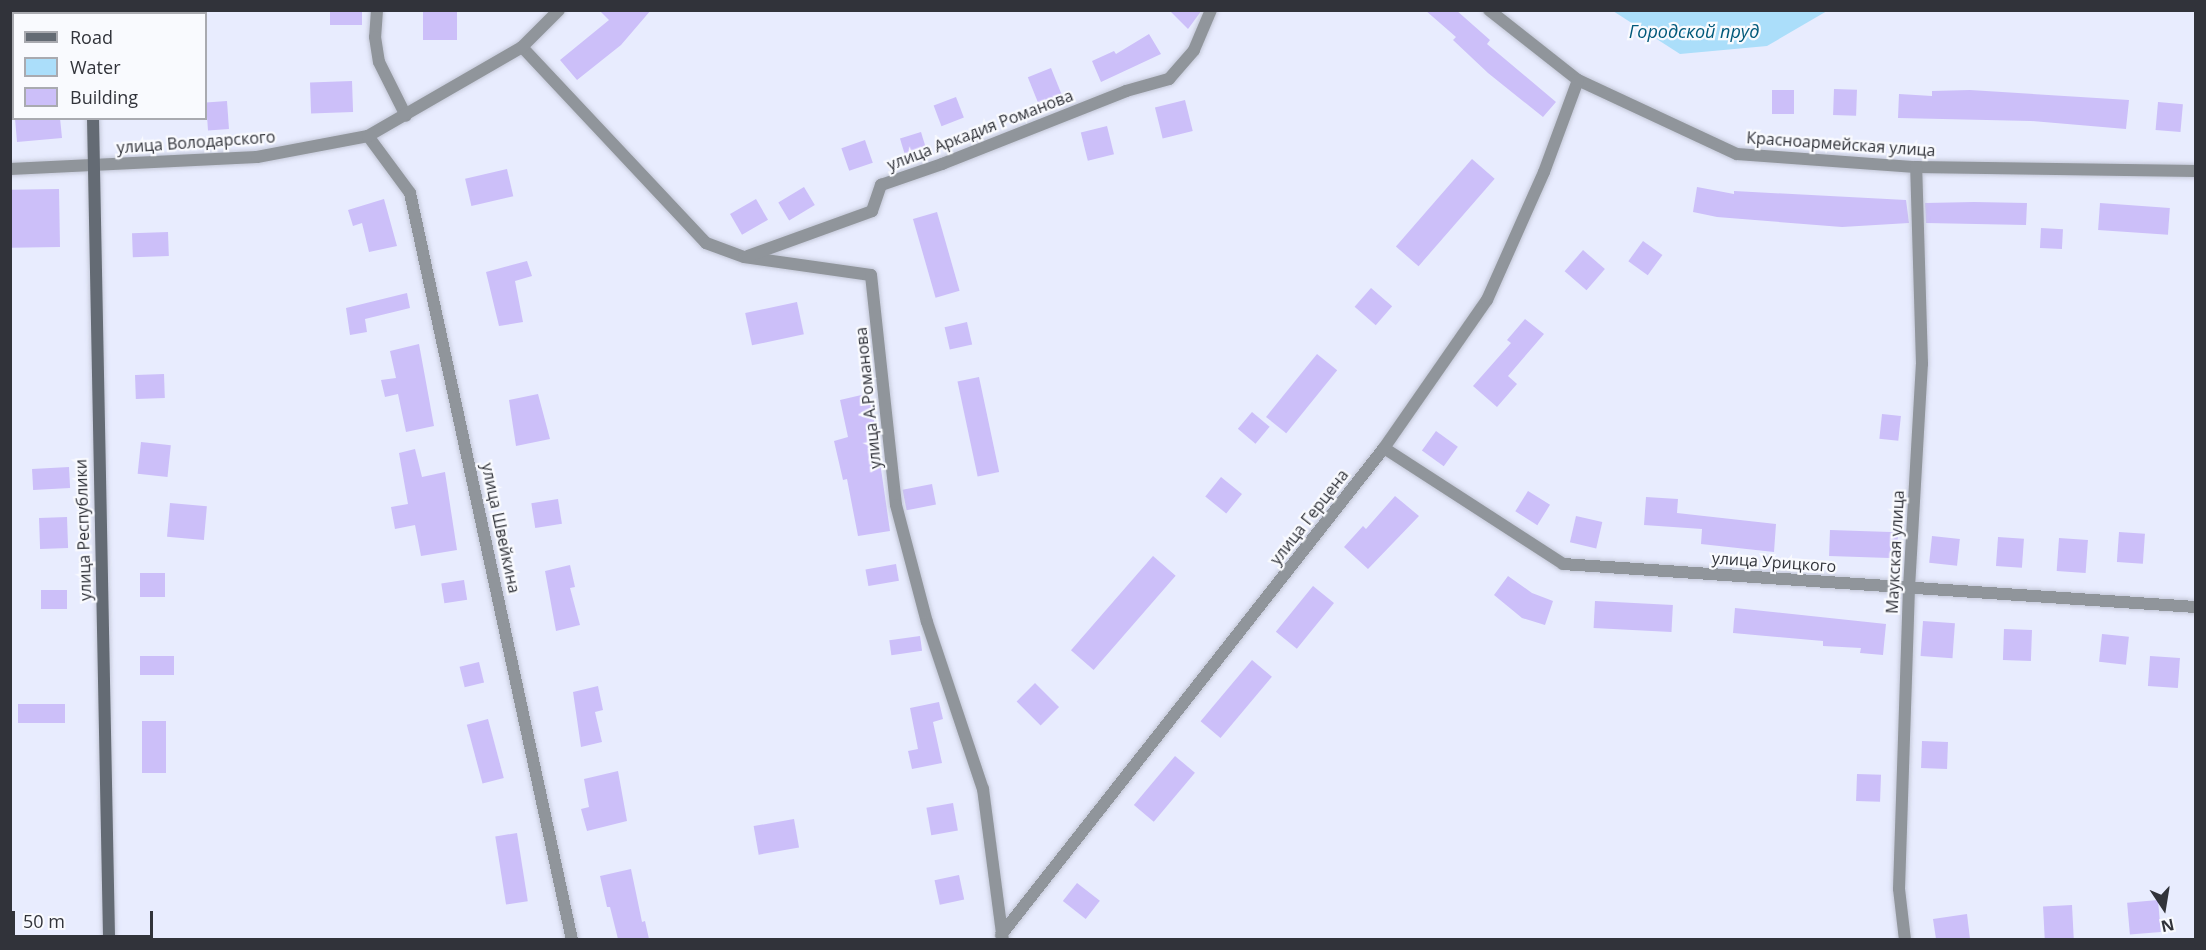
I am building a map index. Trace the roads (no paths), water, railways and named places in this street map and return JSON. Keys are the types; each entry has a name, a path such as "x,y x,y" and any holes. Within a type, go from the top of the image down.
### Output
{"main road":[{"name":"улица Республики","path":"93,120 109,939"}],"street":[{"path":"377,10 375,37 379,62 406,117"},
{"name":"улица Володарского","path":"10,169 257,157 368,136 406,117 522,47 559,10"},
{"name":"улица Аркадия Романова","path":"744,257 872,211 880,185 942,165 1126,91 1169,79 1194,50 1211,10"},
{"name":"Красноармейская улица","path":"1489,10 1578,80 1737,154 1916,167 2196,171"},
{"name":"улица А.Романова","path":"522,47 706,243 744,257 871,275 896,505 927,622 983,789 1002,937"},
{"name":"улица Герцена","path":"1002,937 1384,448 1487,300 1544,172 1578,80"},
{"name":"улица Швейкина","path":"368,136 410,193 572,939"},
{"name":"Маукская улица","path":"1905,939 1899,889 1909,588 1922,364 1916,167"},
{"name":"улица Урицкого","path":"1384,448 1563,564 2196,607"}],"water":[{"name":"Городской пруд","path":"1613,11 1827,11 1767,46 1680,54"}]}
